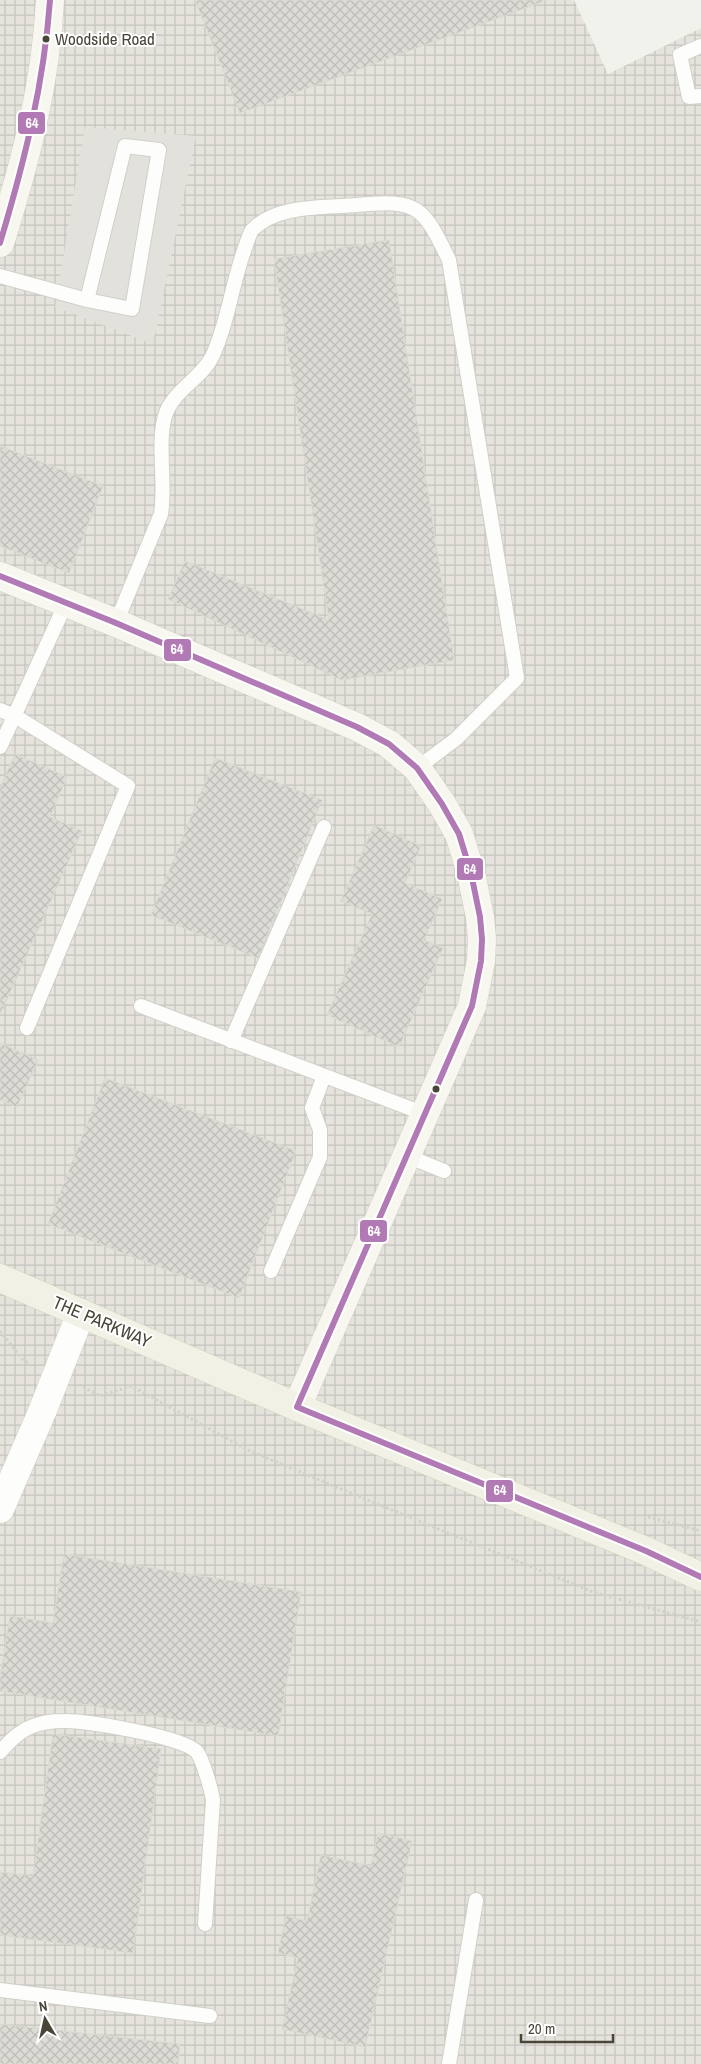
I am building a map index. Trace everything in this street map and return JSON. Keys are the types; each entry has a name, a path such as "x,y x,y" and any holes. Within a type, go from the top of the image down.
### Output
{"main road":[{"name":"THE PARKWAY","path":"0,1278 297,1407 646,1551 701,1577"},
{"name":"THE PARKWAY","path":"646,1551 701,1560"}],"street":[{"path":"0,242 22,170 36,114 48,40 50,0"},
{"path":"0,576 116,623 357,727 389,744 417,768 442,804 459,834 471,873 480,917 482,939 481,961 472,1006 297,1407"},
{"path":"0,1509 81,1313"}],"lane":[{"path":"701,46 680,55 689,97 701,96"},
{"path":"0,276 87,300 132,308 158,150 125,146 87,300"},
{"path":"116,623 161,514 163,499 164,417 169,406 211,358 221,333 242,256 251,232 276,215 298,210 388,202 408,205 424,216 434,229 449,260 517,678 456,739 417,768"},
{"path":"0,747 66,603"},
{"path":"0,710 15,716 128,786 27,1028"},
{"path":"231,1041 324,826"},
{"path":"142,1006 425,1114"},
{"path":"271,1271 320,1156 320,1130 312,1108 324,1076"},
{"path":"407,1156 444,1171"},
{"path":"0,1752 13,1738 33,1726 63,1720 133,1730 177,1741 197,1752 213,1800 205,1924"},
{"path":"449,2064 476,1900"},
{"path":"0,1990 210,2016"}],"path":[{"path":"0,1331 24,1361 57,1374 100,1396 131,1386 250,1451 593,1592 701,1622"}],"shaded area":[{"path":"0,0 574,0 608,74 701,28 701,2064 0,2064"},
{"path":"85,127 196,136 153,344 55,307"}],"building":[{"path":"195,0 547,0 240,113"},
{"path":"389,240 454,660 342,680 168,599 185,561 329,620 274,259"},
{"path":"0,446 103,486 69,573 0,546"},
{"path":"15,754 67,777 50,817 82,831 0,1015 0,788"},
{"path":"215,758 322,800 258,958 151,915"},
{"path":"374,825 421,846 405,883 442,899 424,940 443,948 399,1047 327,1015 372,914 341,901"},
{"path":"0,1043 38,1060 17,1107 0,1100"},
{"path":"105,1078 296,1151 239,1298 48,1224"},
{"path":"64,1554 301,1592 278,1736 0,1691 0,1677 10,1616 53,1623"},
{"path":"53,1734 161,1749 133,1953 0,1935 0,1872 33,1876"},
{"path":"378,1833 412,1841 365,2047 282,2029 298,1958 278,1953 286,1916 307,1921 321,1855 371,1866"},
{"path":"0,2024 180,2044 178,2064 0,2064"}],"transit line":[{"name":"64","path":"0,243 32,123 43,62 50,0"},
{"name":"64","path":"0,576 116,623 357,727 389,744 417,768 442,804 459,834 471,873 480,917 482,939 481,961 472,1006 297,1407"},
{"name":"64","path":"297,1407 646,1551 701,1577"}],"place":[{"name":"Woodside Road","path":"46,39"}]}
